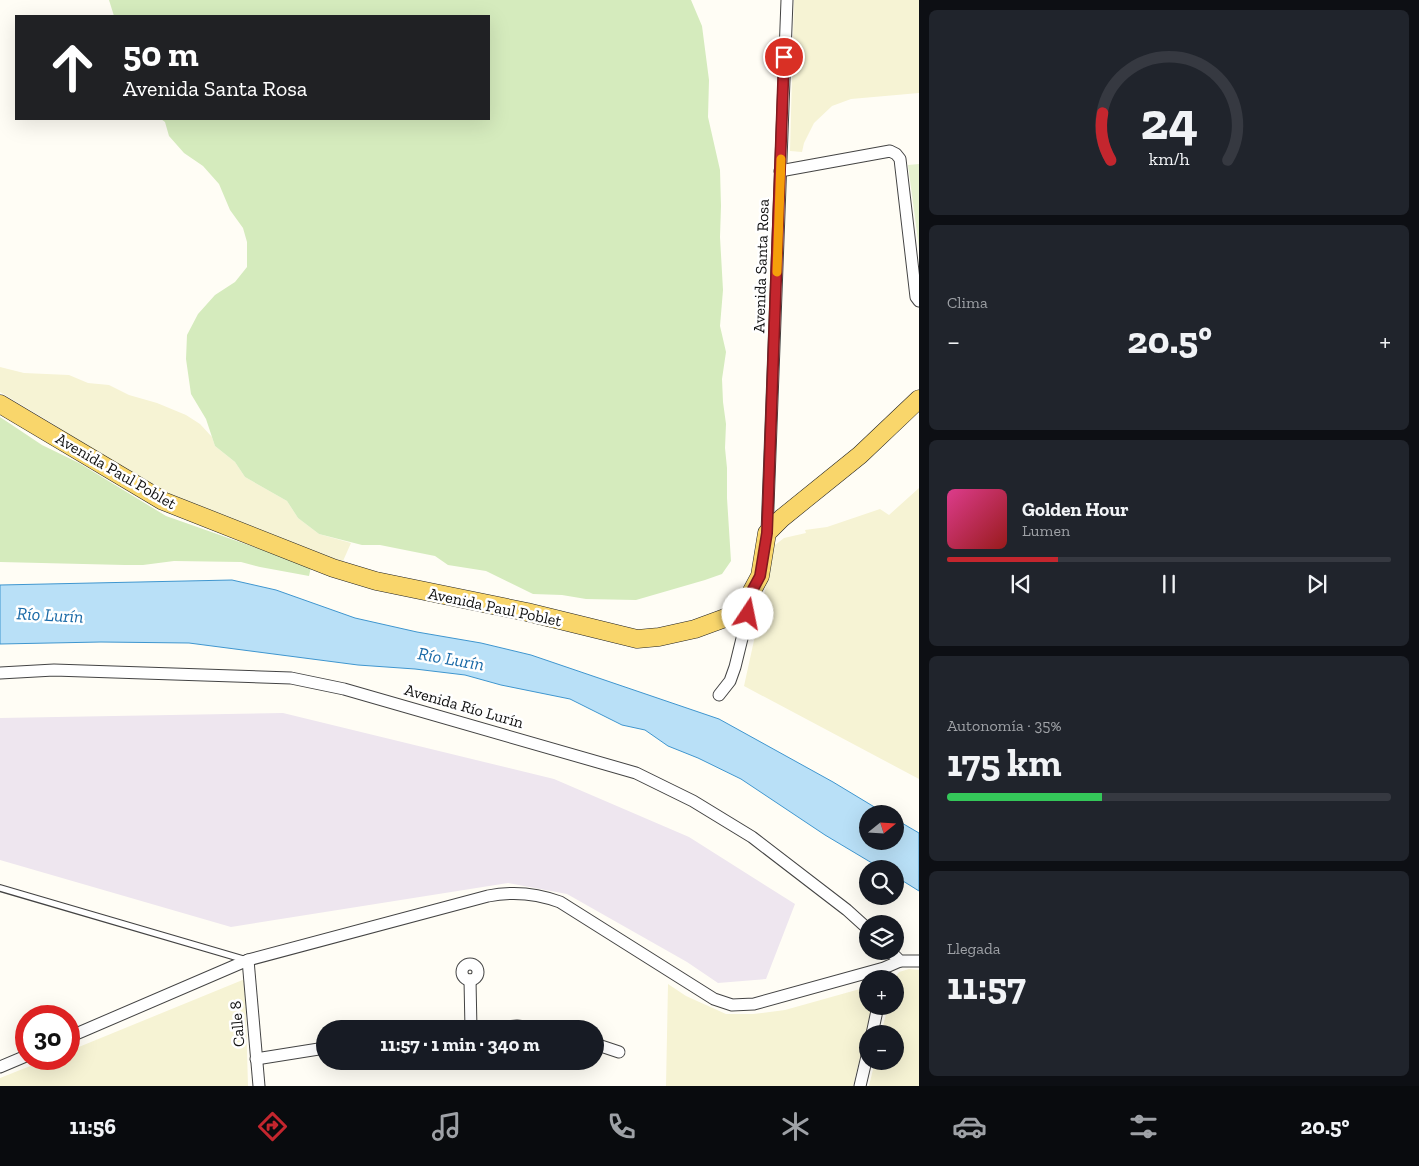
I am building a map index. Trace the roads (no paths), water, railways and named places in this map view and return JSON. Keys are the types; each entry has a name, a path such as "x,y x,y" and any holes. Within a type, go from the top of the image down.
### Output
{"main road":[{"path":"767,533 782,518 860,455 919,399"},
{"name":"Avenida Paul Poblet","path":"0,404 162,502 333,568 376,581 527,612 637,639 659,637 695,629 725,618 745,604 760,576 767,533"}],"street":[{"name":"Avenida Santa Rosa","path":"767,533 787,0"},
{"path":"780,171 890,151 896,154 900,159 916,297 919,301"},
{"path":"720,695 730,681 735,667 747,618 745,604"},
{"name":"Avenida Río Lurín","path":"0,673 54,670 291,678 344,689 627,770 693,800 752,837 847,910 859,921"},
{"path":"80,1032 248,960 506,892 548,897 560,902 714,999 732,1005 754,1004 859,979"},
{"name":"Calle 8","path":"248,960 259,1086"},
{"path":"887,970 900,961 919,962"},
{"path":"470,980 471,1020"},
{"path":"604,1047 619,1052"},
{"path":"256,1059 316,1049"},
{"path":"0,1067 15,1061"},
{"path":"860,1086 864,1070"}],"lane":[{"path":"0,888 248,960"}],"water":[{"name":"Río Lurín","path":"232,580 276,590 355,618 531,655 719,719 833,782 871,805 859,805 859,850 904,850 904,824 919,833 919,891 904,882 904,860 867,860 825,835 741,779 668,746 645,730 622,725 570,699 501,685 465,675 358,665 189,643 0,644 0,585"}]}
